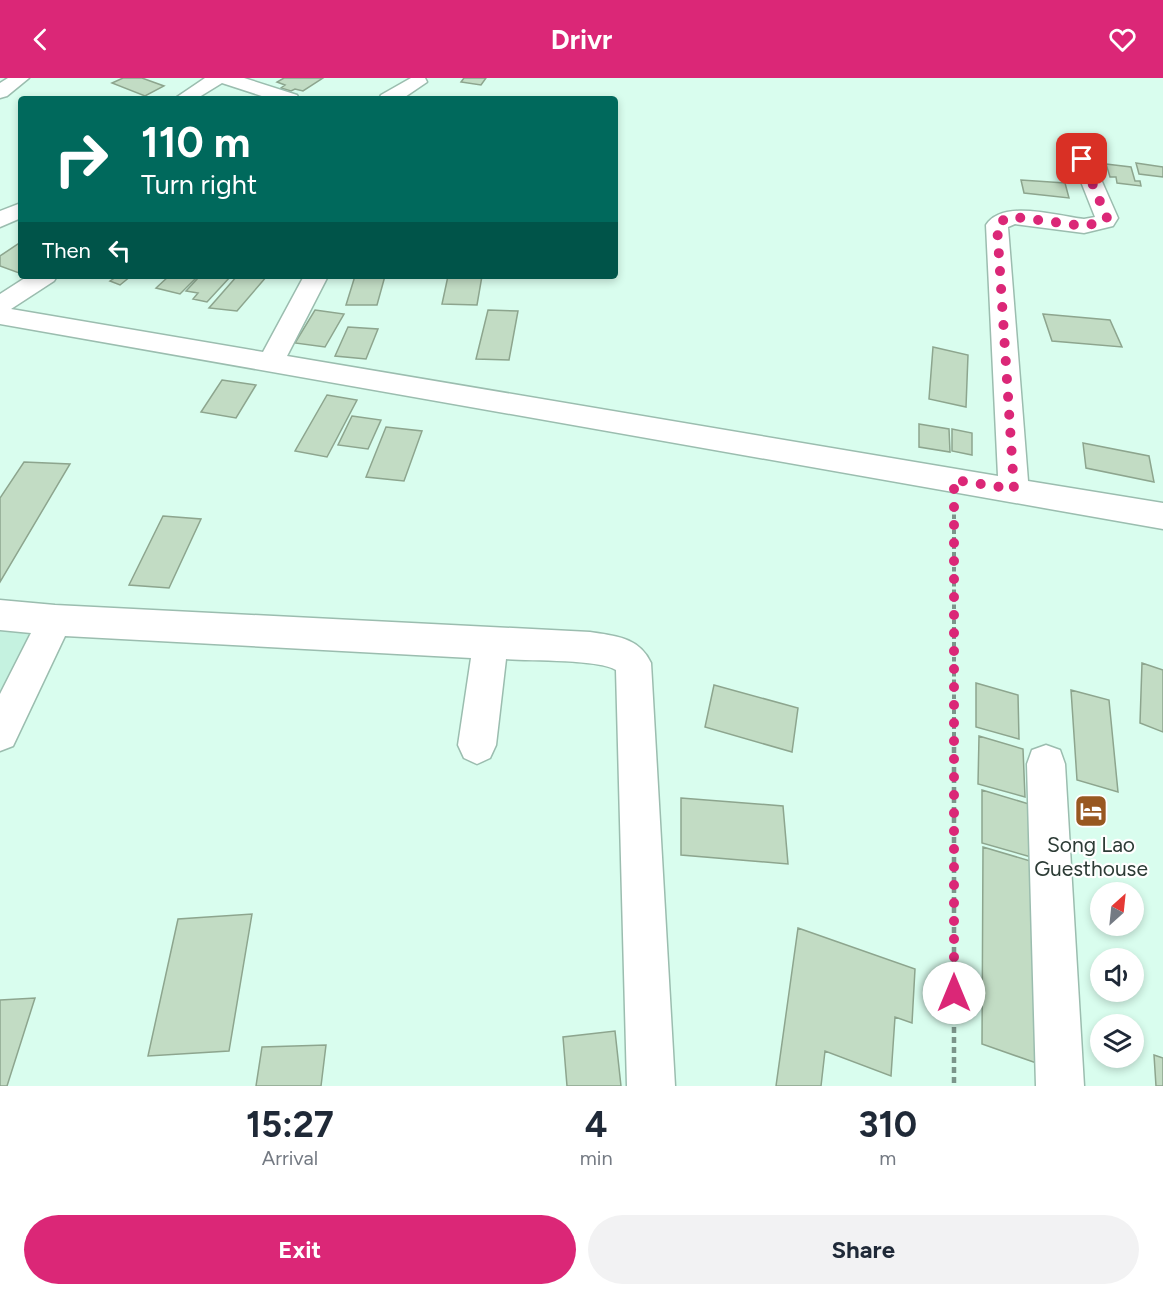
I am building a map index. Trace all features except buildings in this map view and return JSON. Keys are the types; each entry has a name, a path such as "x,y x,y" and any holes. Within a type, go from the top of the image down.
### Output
{"street":[{"path":"0,92 20,78"},
{"path":"188,96 218,78"},
{"path":"225,78 281,96"},
{"path":"393,96 418,82"},
{"path":"1014,489 997,225 1006,218 1015,217 1084,226 1105,221 1107,218 1082,159"},
{"path":"0,220 18,211"},
{"path":"0,305 40,279"},
{"path":"271,363 314,279"},
{"path":"0,316 1163,516"},
{"path":"0,615 55,620 590,648 621,653 633,663 651,1086"},
{"path":"0,733 55,620"},
{"path":"477,745 490,643"},
{"path":"1046,764 1060,1086"}],"path":[{"path":"954,480 954,1086"}],"shaded area":[{"path":"0,621 37,623 0,692"}],"place":[{"name":"Song Lao Guesthouse","path":"1091,811"}],"route":[{"path":"954,993 954,480 1014,489 997,225 1006,218 1015,217 1084,226 1105,221 1107,218 1082,159"}]}
